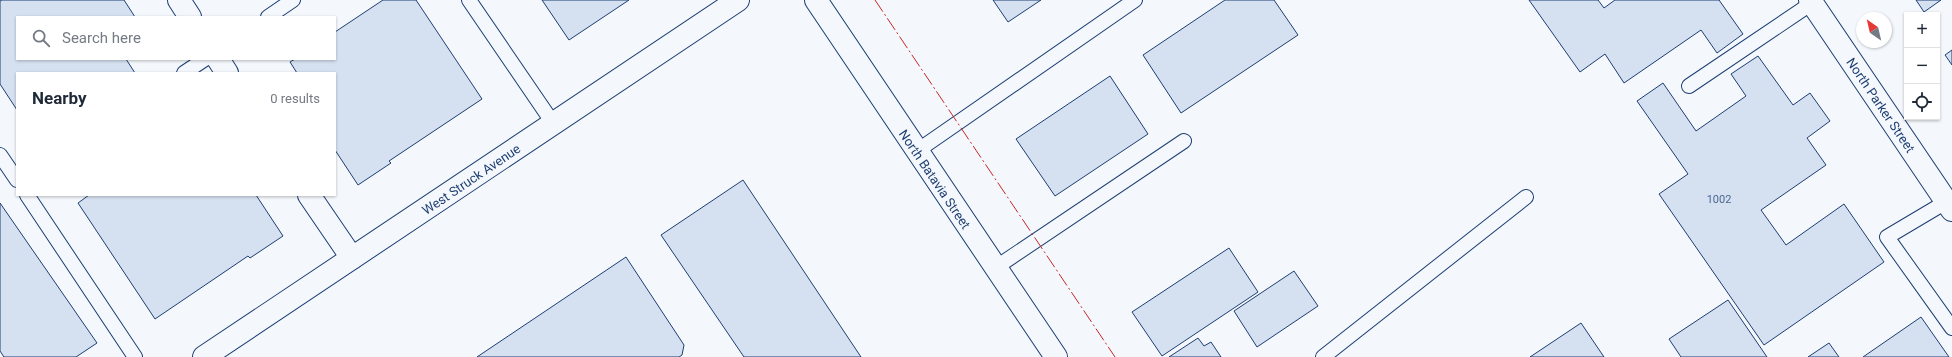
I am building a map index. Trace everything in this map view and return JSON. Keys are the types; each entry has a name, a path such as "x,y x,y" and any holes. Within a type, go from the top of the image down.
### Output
{"street":[{"path":"179,0 189,16"},
{"name":"West Struck Avenue","path":"204,357 738,0"},
{"name":"North Batavia Street","path":"816,0 916,151 1056,357"},
{"name":"North Parker Street","path":"1811,2 1949,206"},
{"path":"219,60 226,72"},
{"path":"310,196 352,258"}],"lane":[{"path":"269,16 293,0"},
{"path":"469,0 553,123"},
{"path":"916,151 1136,0"},
{"path":"1689,86 1811,2"},
{"path":"186,72 204,60"},
{"path":"995,268 1184,141"},
{"path":"0,155 16,179"},
{"path":"28,196 136,357"},
{"path":"1323,357 1526,198"},
{"path":"1949,206 1887,237 1952,328"}],"building":[{"path":"124,0 134,16 16,16 16,60 127,60 134,72 16,72 16,108 0,84 0,1"},
{"path":"383,0 416,0 482,99 389,161 391,163 358,185 336,152 336,72 296,72 290,62 293,60 336,60 336,31"},
{"path":"542,0 629,0 569,40"},
{"path":"993,0 1041,0 1008,22"},
{"path":"1225,0 1274,0 1298,35 1181,113 1143,55"},
{"path":"1529,0 1598,0 1604,8 1615,0 1719,0 1743,34 1717,53 1701,30 1624,83 1605,54 1580,72"},
{"path":"1916,0 1941,0 1924,12"},
{"path":"1952,50 1952,65 1945,55"},
{"path":"1758,56 1793,105 1810,93 1830,121 1807,138 1826,165 1761,210 1786,245 1844,204 1884,262 1764,345 1659,194 1688,174 1637,101 1663,83 1696,131 1746,96 1731,74"},
{"path":"1110,76 1148,134 1055,196 1016,139"},
{"path":"743,180 861,357 744,357 661,235"},
{"path":"88,196 257,196 283,236 250,258 248,256 155,319 78,203"},
{"path":"0,203 97,343 76,357 4,357 0,351"},
{"path":"1229,248 1258,292 1162,356 1132,312"},
{"path":"626,257 684,345 682,355 679,357 477,357"},
{"path":"1294,271 1318,306 1257,347 1234,311"},
{"path":"1728,300 1767,357 1681,357 1669,339"},
{"path":"1921,317 1949,357 1863,357"},
{"path":"1581,323 1604,357 1530,357"},
{"path":"1198,338 1204,346 1211,342 1221,357 1169,357"},
{"path":"1829,343 1839,357 1808,357"}],"power":[{"path":"875,0 1115,357"}]}
